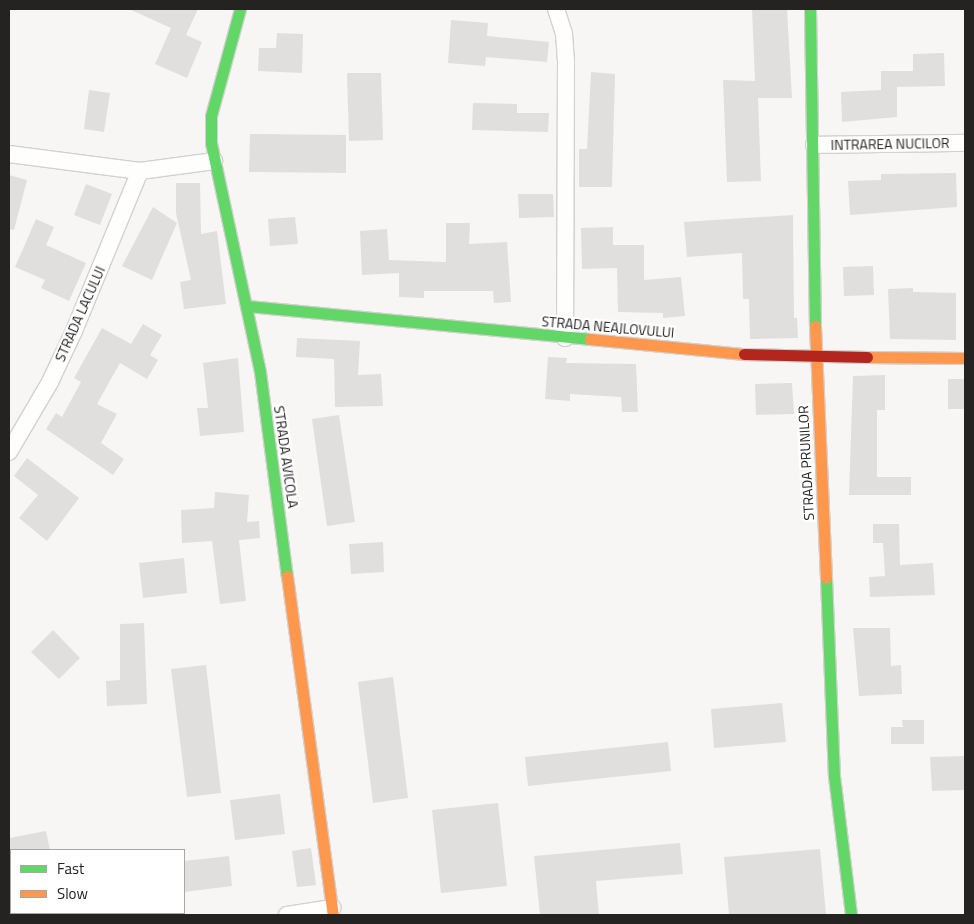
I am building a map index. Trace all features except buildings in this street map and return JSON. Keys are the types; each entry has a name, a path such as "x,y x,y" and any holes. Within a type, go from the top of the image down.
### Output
{"street":[{"name":"STRADA AVICOLA","path":"240,9 211,116 214,161 248,306 333,912"},
{"path":"556,9 564,33 566,62 565,338"},
{"name":"STRADA PRUNILOR","path":"810,9 814,145 816,357 834,776 851,915"},
{"name":"INTRAREA NUCILOR","path":"814,145 965,143"},
{"path":"9,154 140,171 214,161"},
{"name":"STRADA LACULUI","path":"9,452 50,382 74,331 140,171"},
{"name":"STRADA NEAJLOVULUI","path":"248,306 565,338 758,355 965,358"},
{"path":"287,915 333,912"}],"traffic: fast":[{"path":"240,9 211,116 211,143 260,372 287,576"},
{"path":"810,9 815,326"},
{"path":"248,306 590,339"},
{"path":"826,578 834,776 851,915"}],"traffic: slow":[{"path":"815,326 826,578"},
{"path":"590,339 744,354"},
{"path":"867,357 965,358"},
{"path":"287,576 333,915"}],"traffic: jam":[{"path":"744,354 867,357"}]}
